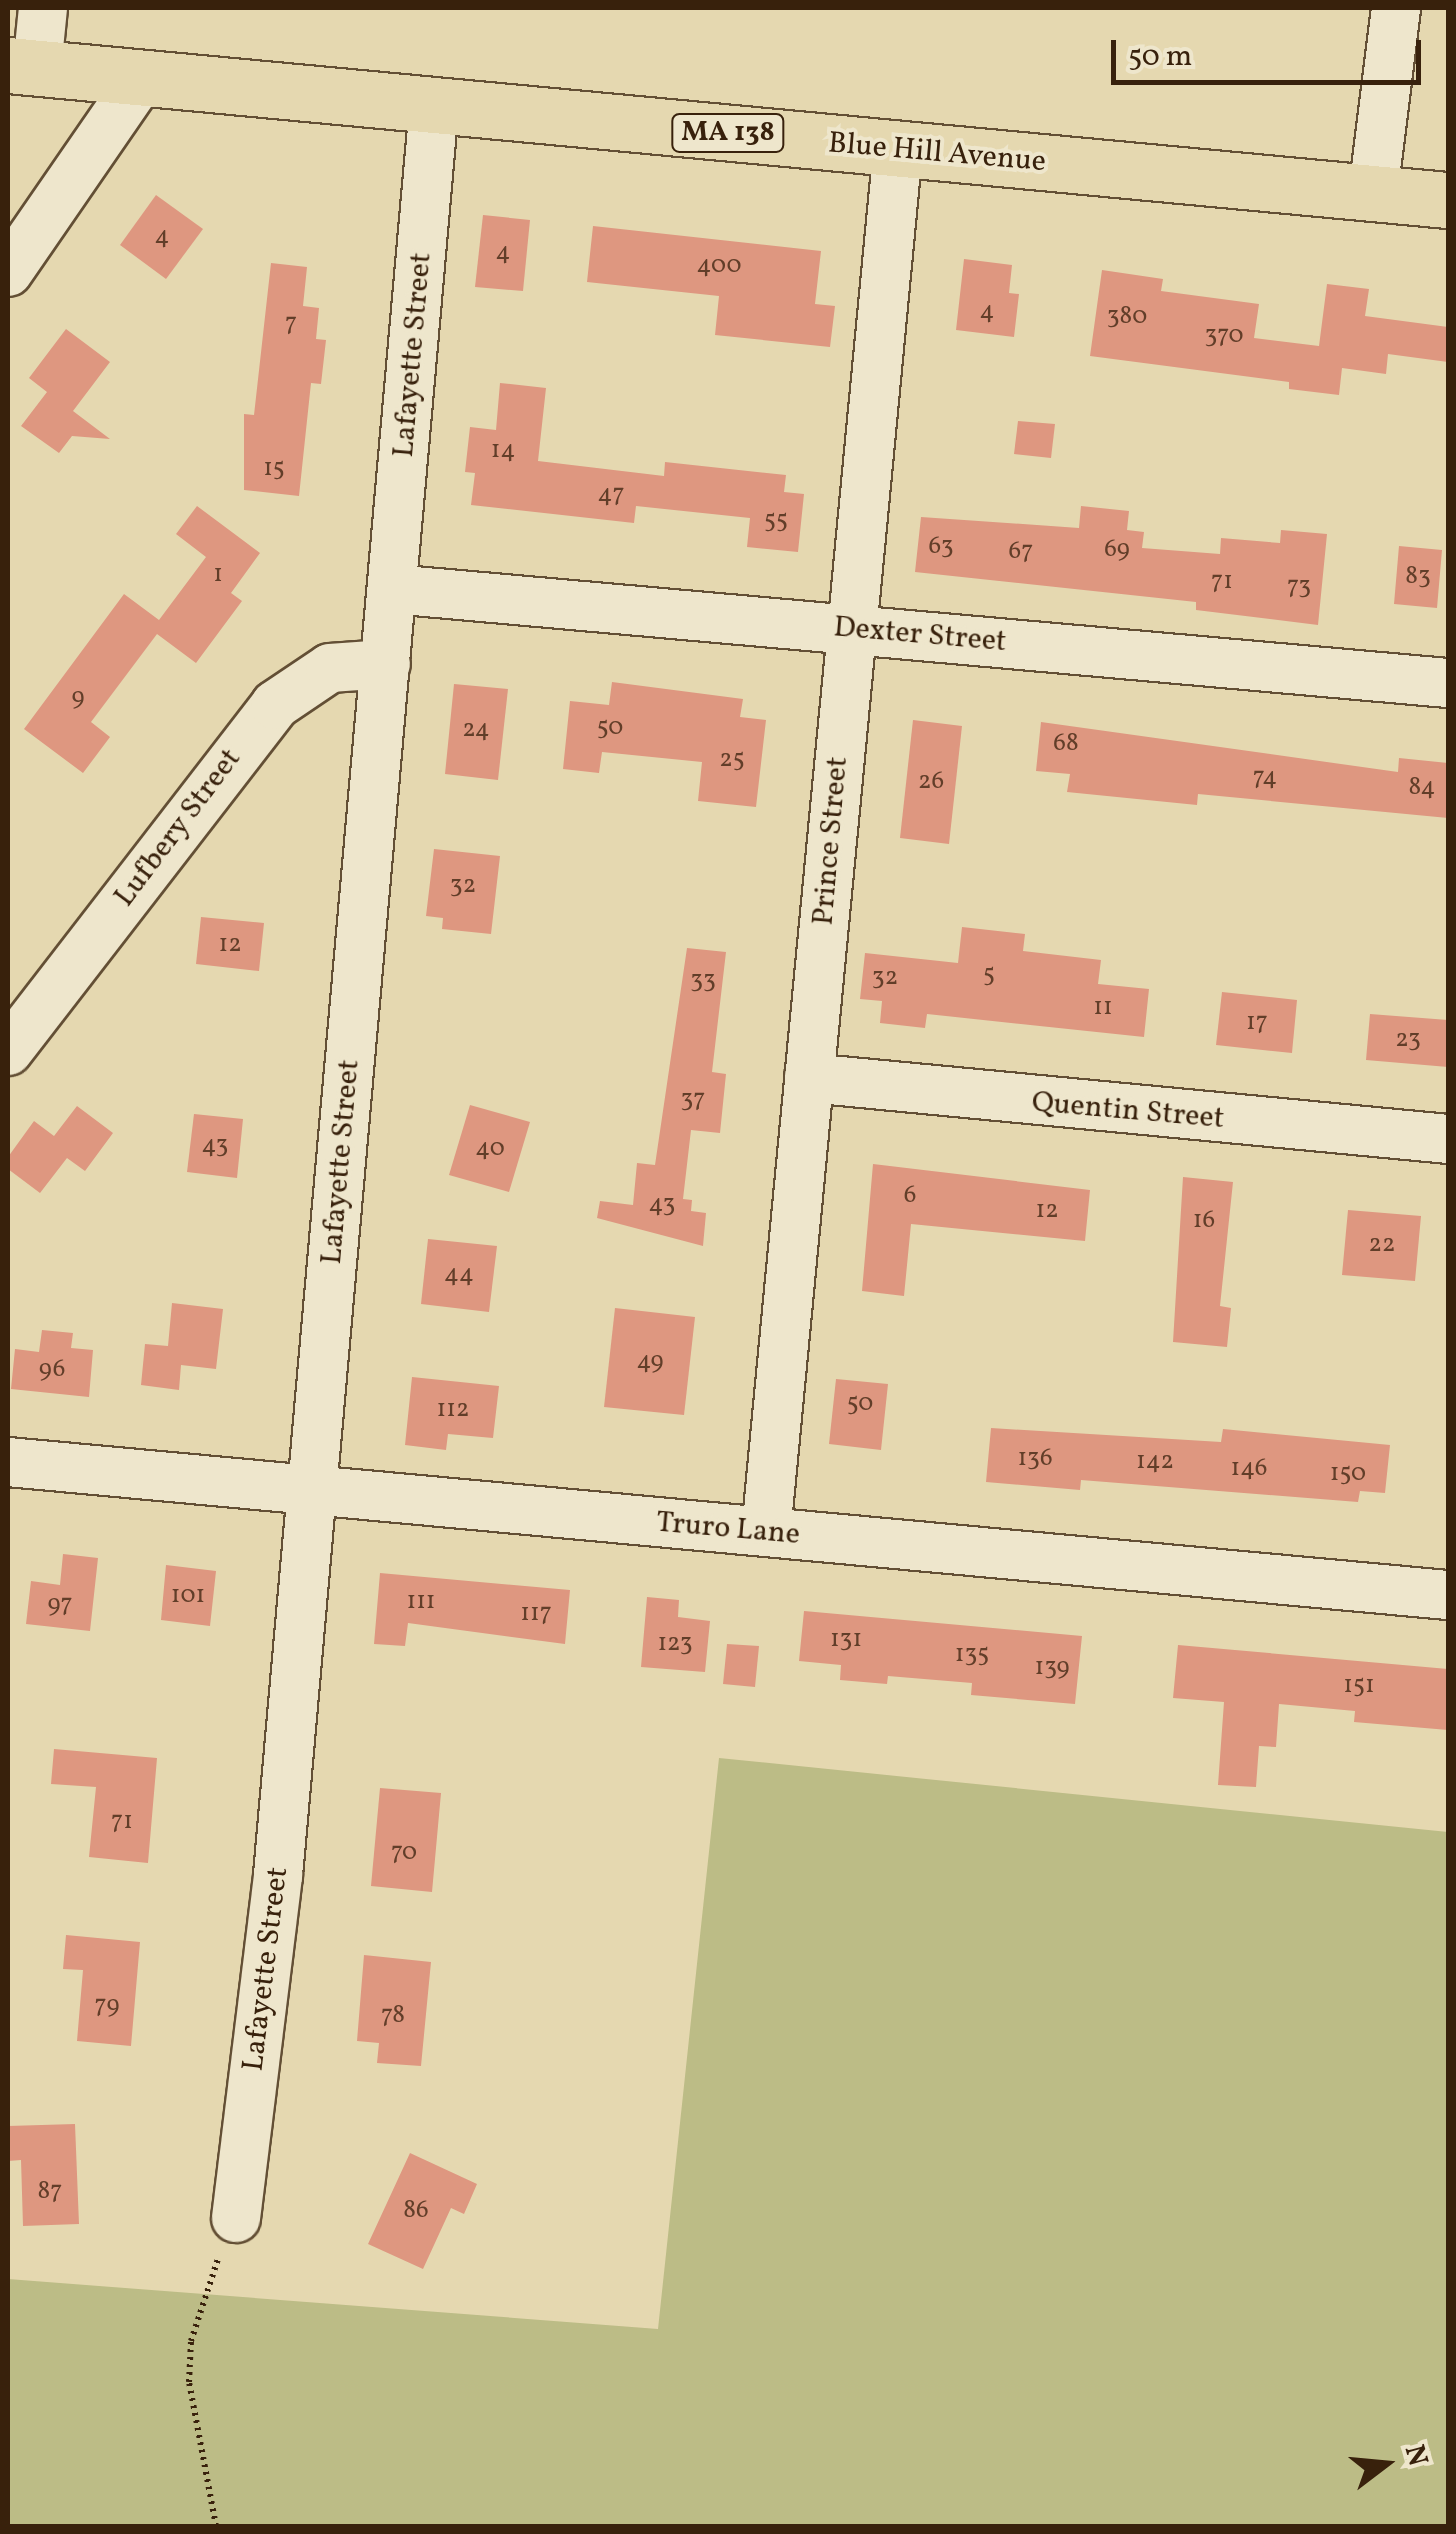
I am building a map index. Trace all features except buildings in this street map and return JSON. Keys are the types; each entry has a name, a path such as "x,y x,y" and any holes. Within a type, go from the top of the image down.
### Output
{"highway":[{"name":"Blue Hill Avenue","path":"22,67 1448,200"}],"street":[{"path":"22,67 43,8"},
{"path":"1372,193 1396,8"},
{"path":"8,272 142,78"},
{"name":"Lafayette Street","path":"236,2218 278,1875 434,105"},
{"name":"Prince Street","path":"766,1532 898,149"},
{"name":"Dexter Street","path":"392,589 1448,683"},
{"name":"Lufbery Street","path":"8,1051 274,705 330,668 386,664"},
{"name":"Quentin Street","path":"809,1078 1448,1139"},
{"name":"Truro Lane","path":"8,1462 1448,1594"}],"path":[{"path":"216,2526 192,2423 191,2341 236,2218"}],"green space":[{"path":"719,1758 1448,1832 1448,2526 8,2526 8,2279 658,2329"}]}
